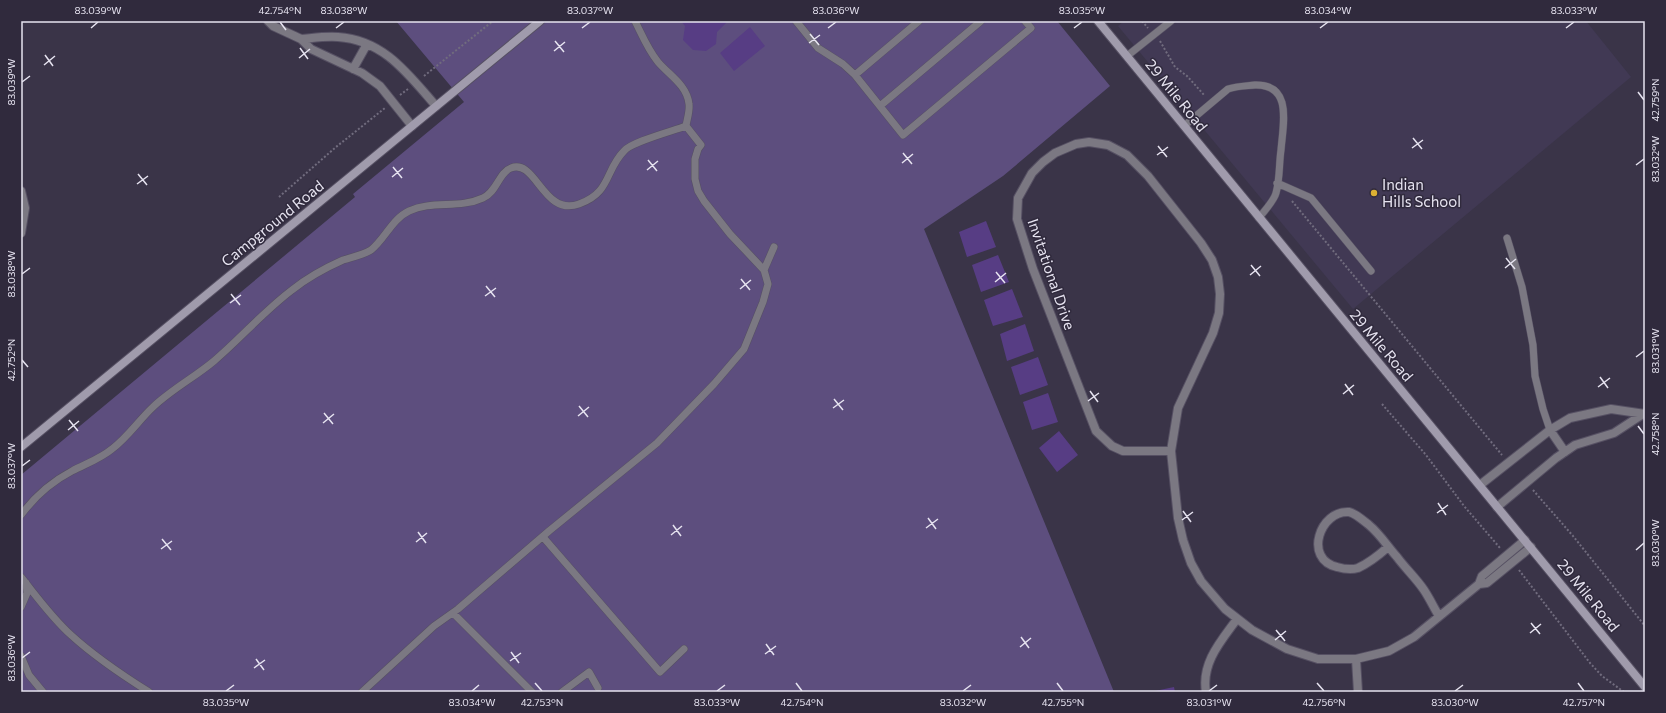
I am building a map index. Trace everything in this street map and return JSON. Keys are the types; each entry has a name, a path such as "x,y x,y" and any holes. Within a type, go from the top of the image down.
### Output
{"street":[{"path":"268,21 273,26 300,39 311,49 362,73 380,86 412,126"},
{"name":"Campground Road","path":"21,446 540,21"},
{"name":"29 Mile Road","path":"1098,21 1645,687"},
{"path":"300,39 337,37 355,40 378,48 404,71 436,106"},
{"path":"353,69 367,44"},
{"name":"Invitational Drive","path":"1171,451 1123,451 1112,446 1096,431 1033,269 1017,219 1018,198 1032,173 1055,153 1076,144 1089,142 1108,145 1127,155 1148,176 1201,243 1212,260 1218,277 1220,294 1219,313 1213,333 1178,408 1171,451 1178,518 1191,564 1201,581 1237,619 1252,630 1287,649 1318,659 1356,659 1375,655 1400,645 1414,637 1479,584 1482,576 1525,540"},
{"path":"21,191 25,208 21,233"},
{"path":"1480,485 1550,430 1570,418 1611,409 1644,414"},
{"path":"1497,507 1575,445 1614,433 1644,414"},
{"path":"1550,430 1565,452"},
{"path":"1388,547 1372,560 1357,568 1345,569 1330,565 1321,558 1318,545 1319,535 1327,522 1338,514 1349,512 1370,526 1388,547 1423,589 1440,616"},
{"name":"Invitational Drive","path":"1479,584 1487,583 1531,547"},
{"path":"1206,692 1206,669 1215,649 1237,619"},
{"path":"1356,659 1358,692"}],"lane":[{"path":"362,692 434,626 453,613 657,443 737,359 749,339 768,284 764,270 730,234 707,206 698,191 695,179 695,159 701,145 686,126 689,105 686,94 679,82 659,63 652,53 635,21"},
{"path":"796,21 818,48 843,64 855,75 903,135 1031,28 1025,21"},
{"path":"855,75 919,21"},
{"path":"880,106 981,21"},
{"path":"1127,56 1171,21"},
{"path":"1184,126 1228,89 1236,86 1260,85 1273,88 1279,94 1282,100 1283,124 1276,194 1259,218"},
{"path":"21,515 37,495 53,482 103,456 115,448 159,401 212,362 294,288 330,266 372,249 398,218 407,211 420,207 457,205 482,199 492,192 507,171 512,167 520,167 528,172 557,204 565,206 580,204 601,190 619,157 629,146 686,126"},
{"path":"1277,182 1310,198 1371,271"},
{"path":"1507,238 1526,304 1533,345 1535,376 1542,409 1550,430"},
{"path":"764,270 774,247"},
{"path":"543,537 660,672 684,649"},
{"path":"21,608 27,593 23,580"},
{"path":"23,580 48,612 70,635 92,653 148,692"},
{"path":"453,613 532,692"},
{"path":"21,656 29,675 43,692"},
{"path":"562,692 589,672 598,688"}],"path":[{"path":"1142,21 1161,42 1175,67 1187,76 1211,104"},
{"path":"1290,188 1292,200 1508,462"},
{"path":"1526,483 1573,536 1645,626"}],"shaded area":[{"path":"396,21 1057,21 1110,86 1003,176 924,229 1114,692 21,692 21,475 355,197 353,194 464,102"},
{"name":"Indian Hills School","path":"1124,21 1586,21 1631,77 1353,309 1118,26"}],"building":[{"path":"681,21 728,21 717,32 716,44 706,51 693,50 683,40 685,26"},
{"path":"750,27 765,46 734,71 720,53"},
{"path":"986,221 996,247 967,257 959,232"},
{"path":"998,255 1009,282 981,292 972,265"},
{"path":"1012,289 1023,317 993,326 984,300"},
{"path":"1025,324 1034,351 1007,361 1000,334"},
{"path":"1038,357 1048,385 1020,395 1011,367"},
{"path":"1048,393 1058,422 1032,430 1023,402"},
{"path":"1059,431 1078,455 1057,472 1039,448"},
{"path":"1174,687 1175,692 1155,692 1155,691"}],"place":[{"name":"Indian Hills School","path":"1374,193"}]}
